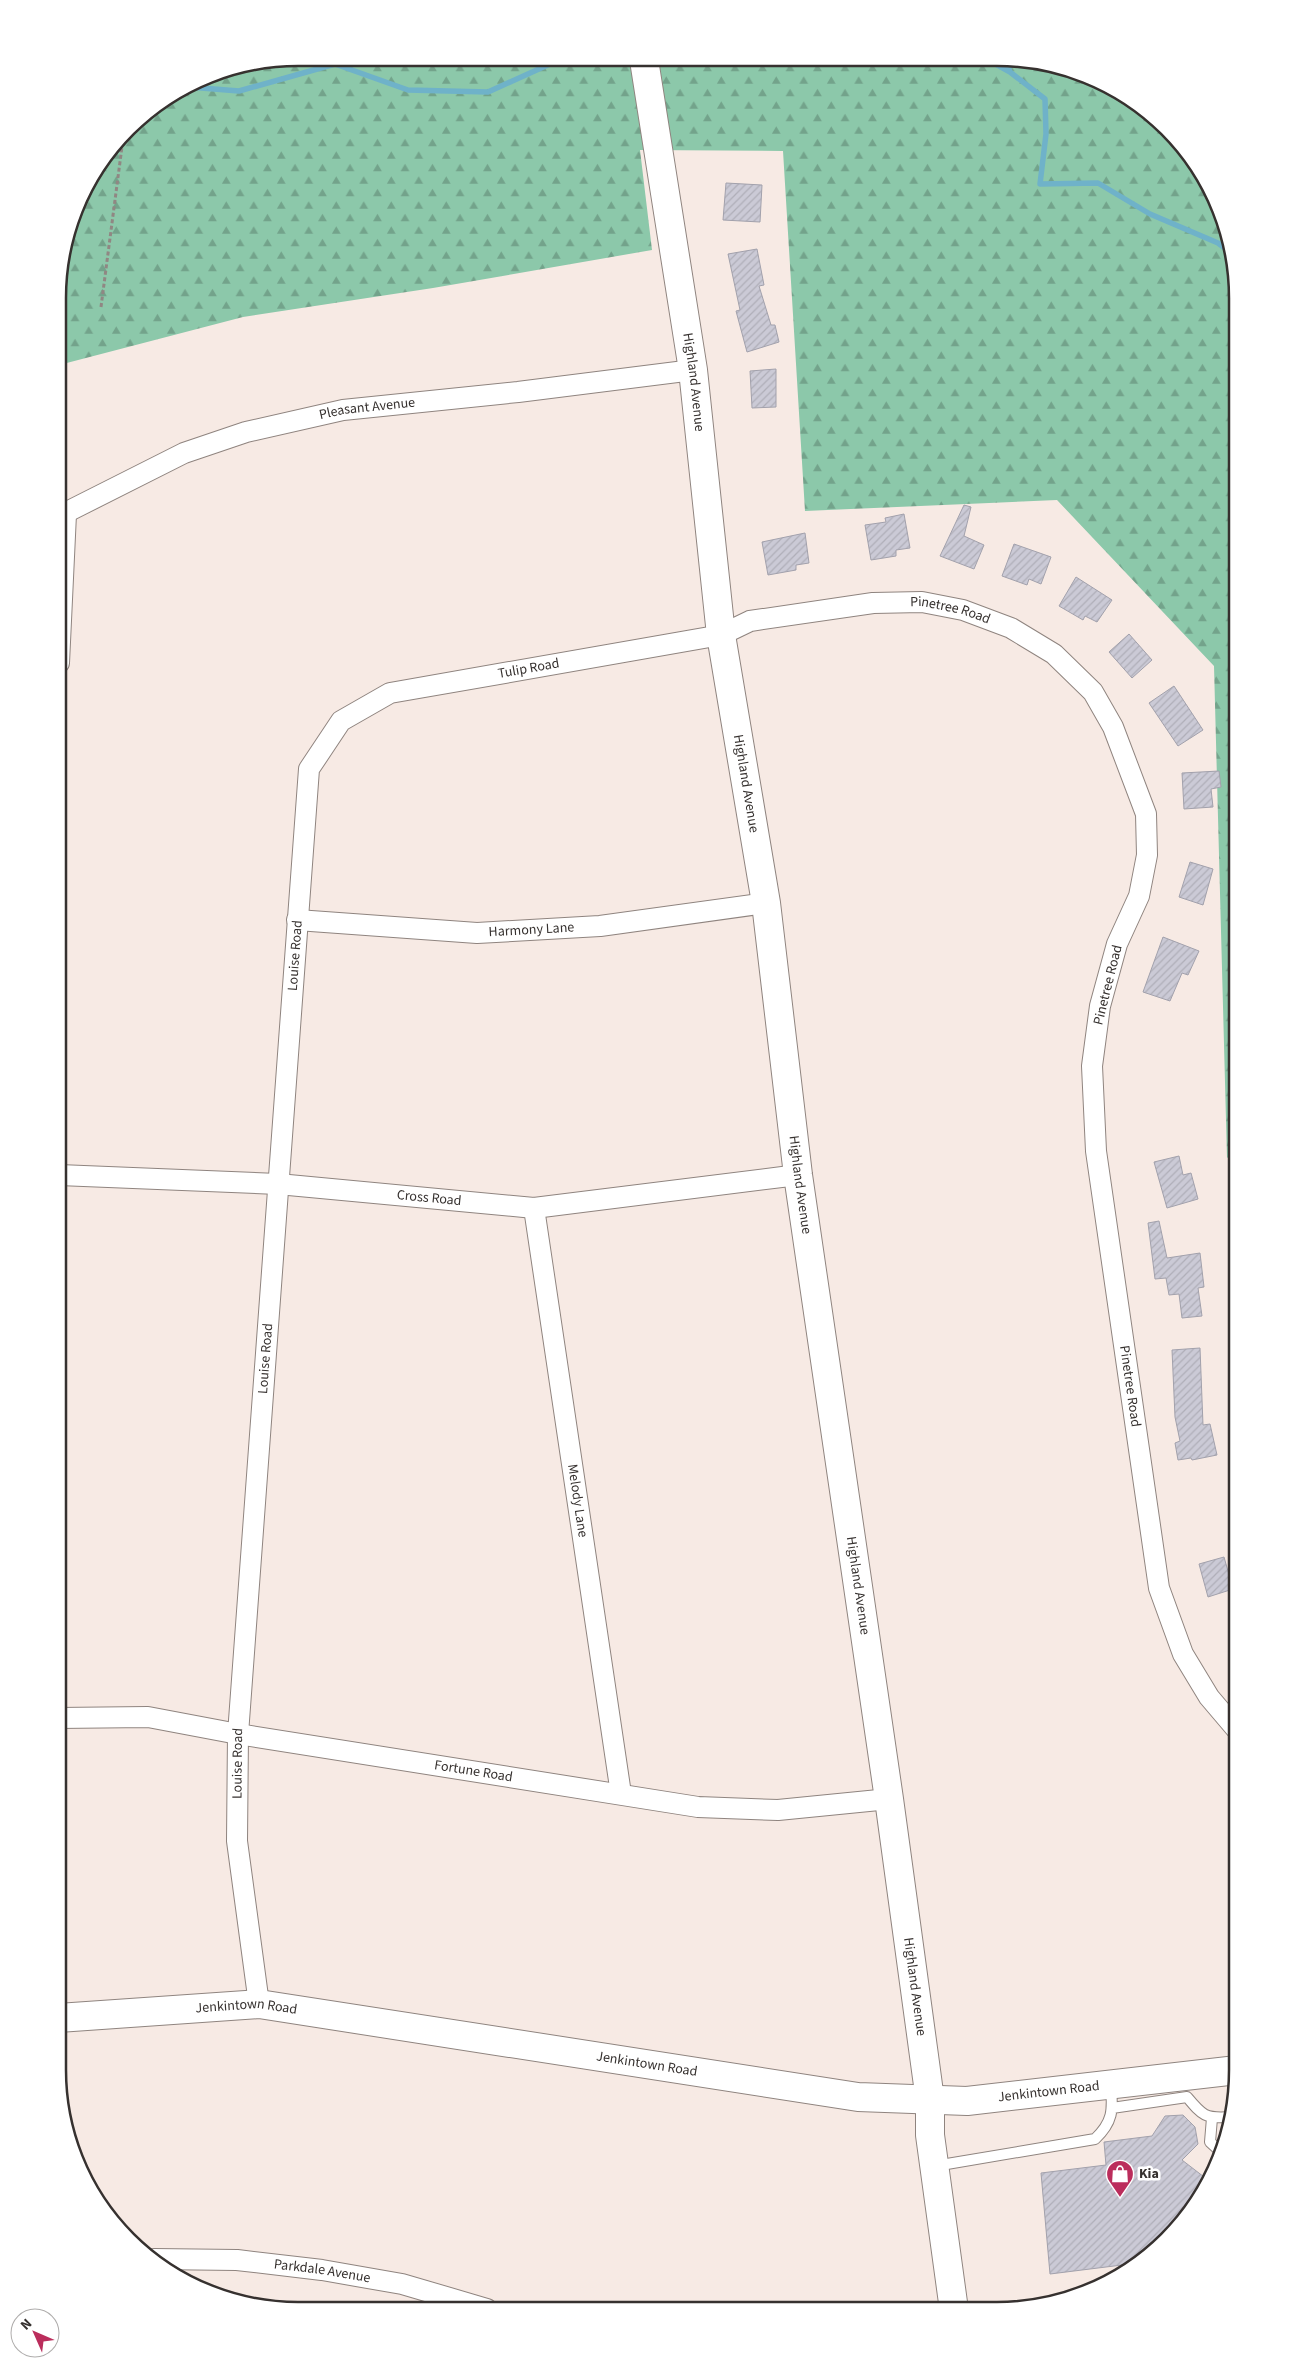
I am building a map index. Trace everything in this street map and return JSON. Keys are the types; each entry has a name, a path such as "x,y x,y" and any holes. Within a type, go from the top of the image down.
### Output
{"street":[{"name":"Highland Avenue","path":"645,66 693,370 721,635 766,903 798,1175 889,1799 930,2100 930,2135 953,2302"},
{"name":"Pleasant Avenue","path":"66,513 184,453 246,432 343,410 509,393 693,370"},
{"name":"Pinetree Road","path":"721,635 750,621 873,603 922,602 963,610 1011,628 1054,654 1093,692 1113,727 1146,814 1146,855 1138,896 1117,944 1100,1006 1092,1066 1096,1151 1159,1588 1183,1654 1208,1698 1229,1721"},
{"name":"Tulip Road","path":"341,721 390,694 721,635"},
{"name":"Louise Road","path":"259,2004 237,1840 238,1734 309,769 341,721"},
{"name":"Harmony Lane","path":"297,920 477,933 600,926 766,903"},
{"name":"Cross Road","path":"66,1175 278,1184 534,1208 798,1175"},
{"name":"Melody Lane","path":"534,1208 621,1794"},
{"name":"Fortune Road","path":"66,1718 148,1717 238,1734 698,1807 778,1810 889,1799"},
{"name":"Jenkintown Road","path":"66,2017 259,2004 858,2097 967,2101 1111,2096 1186,2086 1229,2073"},
{"name":"Parkdale Avenue","path":"164,2259 237,2260 322,2270 402,2284 463,2302"}],"lane":[{"path":"1186,2086 1198,2110 1212,2118 1223,2117"},
{"path":"934,2166 1095,2139 1104,2130 1112,2115 1111,2096"},
{"path":"1212,2118 1210,2142 1215,2146"}],"path":[{"path":"101,307 122,148"}],"green space":[{"path":"299,66 996,66 1042,71 1085,84 1125,105 1150,124 1181,157 1198,182 1216,224 1227,268 1229,299 1229,1156 1227,1158 1214,666 1057,500 805,511 783,151 640,150 652,250 433,288 243,317 66,363 68,268 79,224 97,182 124,145 157,114 196,90 239,74 253,71"}],"building":[{"path":"726,183 762,185 760,222 723,220"},
{"path":"757,249 764,285 759,286 771,325 775,325 779,342 747,352 736,311 740,310 728,254"},
{"path":"776,369 776,407 752,408 750,371"},
{"path":"964,505 971,507 964,536 984,545 974,569 940,556"},
{"path":"904,514 910,548 896,550 896,556 871,560 865,525 886,522 885,518"},
{"path":"805,533 809,563 796,565 796,570 768,575 762,542"},
{"path":"1014,544 1051,557 1041,584 1029,579 1027,585 1002,576"},
{"path":"1076,577 1112,600 1097,622 1085,616 1083,620 1059,606"},
{"path":"1129,634 1152,660 1132,678 1109,652"},
{"path":"1174,686 1203,730 1178,746 1149,703"},
{"path":"1219,771 1221,787 1211,789 1213,807 1184,809 1182,773"},
{"path":"1190,862 1213,869 1203,905 1179,897"},
{"path":"1163,937 1199,951 1188,975 1182,973 1170,1001 1143,992"},
{"path":"1179,1156 1183,1175 1191,1173 1198,1199 1167,1208 1154,1162"},
{"path":"1159,1221 1167,1258 1200,1253 1204,1287 1198,1288 1202,1316 1182,1318 1179,1294 1169,1295 1166,1278 1155,1279 1148,1223"},
{"path":"1200,1348 1203,1425 1210,1424 1217,1455 1192,1460 1191,1458 1178,1460 1175,1443 1180,1441 1175,1417 1172,1350"},
{"path":"1224,1557 1229,1575 1229,1590 1208,1597 1199,1564"},
{"name":"Kia","path":"1183,2115 1195,2127 1198,2144 1182,2160 1203,2176 1181,2211 1161,2234 1122,2265 1050,2274 1041,2173 1106,2165 1104,2142 1152,2136 1165,2116"}],"waterway":[{"path":"201,88 239,91 328,66"},
{"path":"341,66 408,90 488,92 546,66"},
{"path":"1000,66 1045,99 1046,134 1040,184 1098,183 1150,214 1223,246"},
{"path":"1008,67 1010,72"}],"place":[{"name":"Kia","path":"1120,2198"}]}
